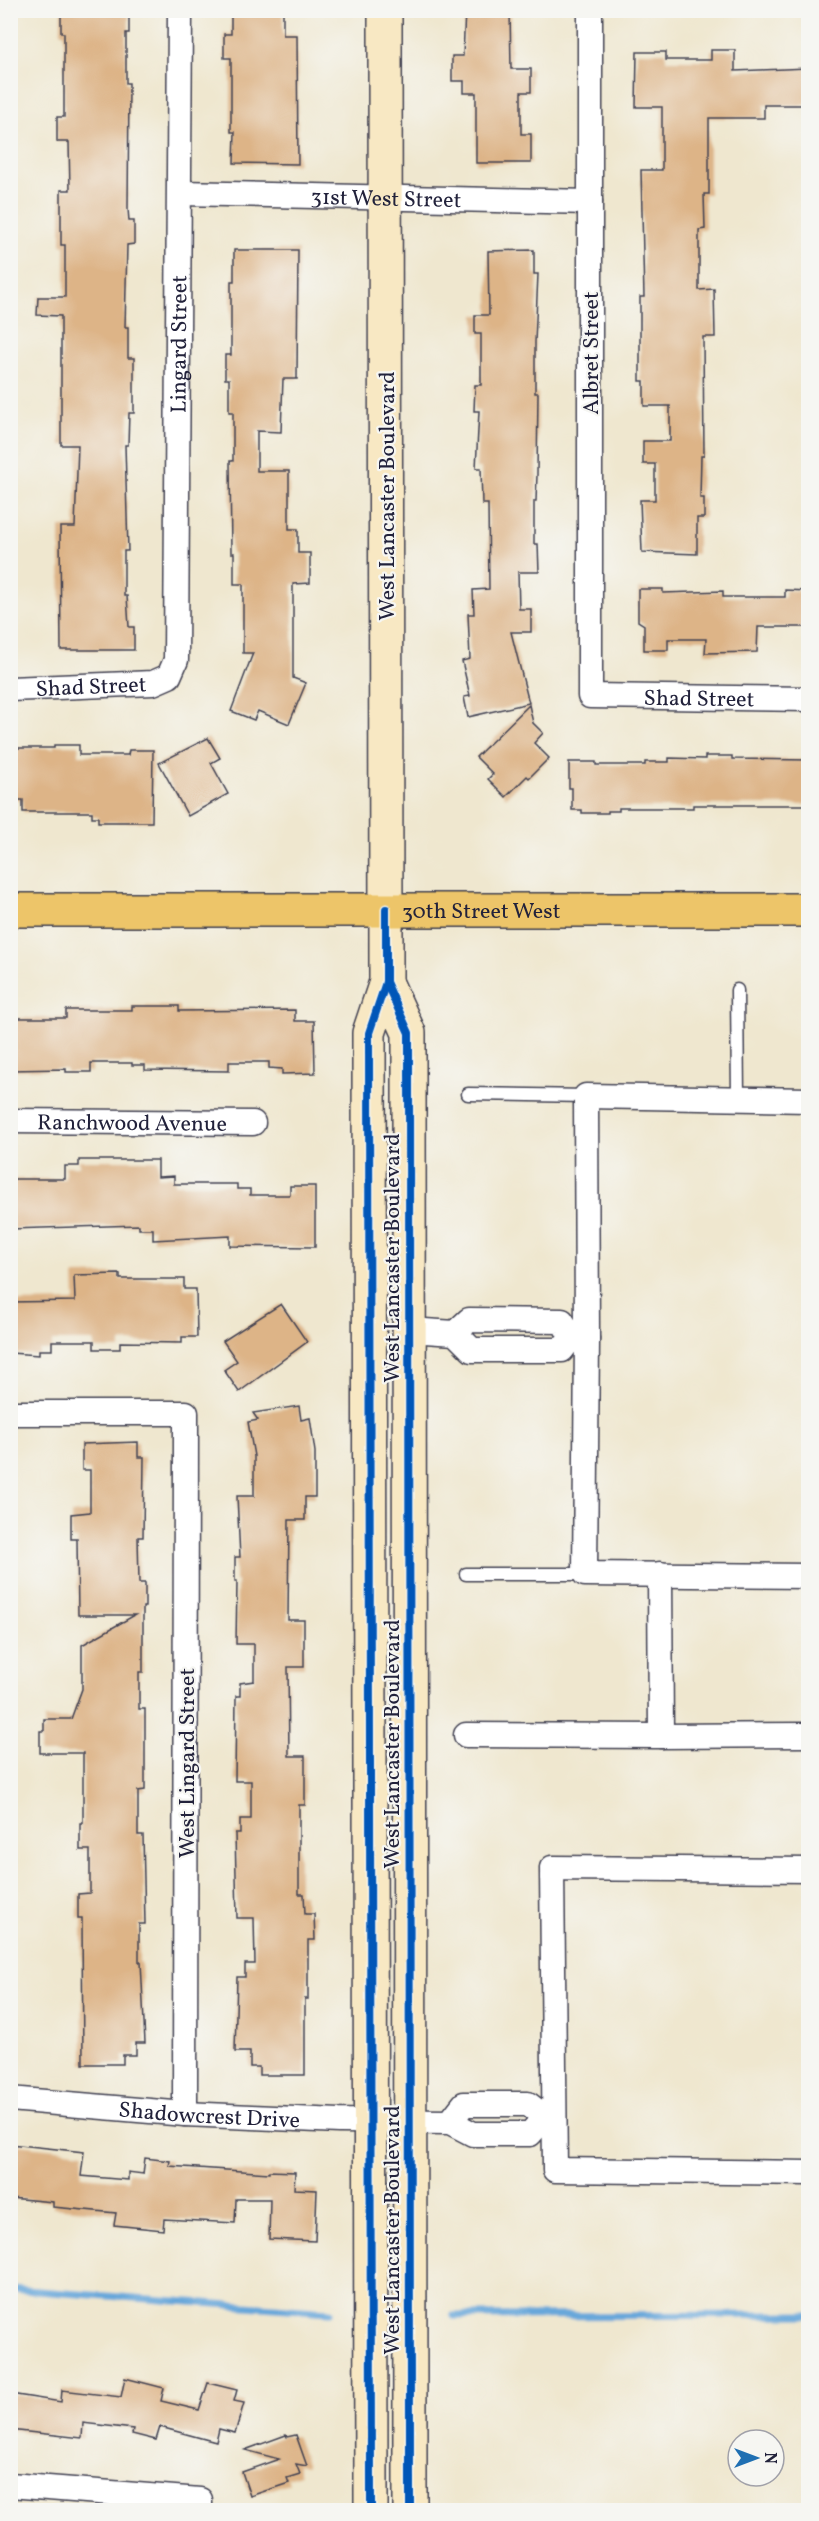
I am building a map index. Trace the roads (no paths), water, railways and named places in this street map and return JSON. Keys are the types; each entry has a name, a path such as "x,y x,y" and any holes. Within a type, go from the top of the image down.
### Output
{"main road":[{"name":"30th Street West","path":"10,909 808,910"}],"street":[{"name":"Lingard Street","path":"169,676 176,660 180,10"},
{"name":"West Lancaster Boulevard","path":"371,2511 369,1033 386,982 385,10"},
{"name":"Albret Street","path":"590,10 590,696"},
{"name":"31st West Street","path":"180,192 590,202"},
{"name":"Shad Street","path":"10,689 153,683 169,676"},
{"name":"Shad Street","path":"590,696 808,699"},
{"name":"West Lancaster Boulevard","path":"386,982 409,1033 410,2511"},
{"path":"808,1100 586,1096 580,1338 585,1574 808,1576"},
{"name":"Ranchwood Avenue","path":"10,1121 253,1123"},
{"path":"409,1330 455,1333 472,1350 562,1350 580,1338"},
{"name":"West Lingard Street","path":"10,1413 186,1413 185,2114"},
{"path":"660,1575 661,1736"},
{"path":"466,1734 661,1736 808,1734"},
{"path":"808,1870 552,1868 549,2117 555,2170 808,2173"},
{"name":"Shadowcrest Drive","path":"10,2099 185,2114 450,2122 473,2134 530,2134 549,2117"},
{"path":"10,2485 200,2505"}],"lane":[{"path":"737,990 738,1098"},
{"path":"468,1094 586,1096"},
{"path":"466,1574 585,1574"}],"waterway":[{"path":"10,2289 330,2312"},
{"path":"454,2316 808,2315"}]}
